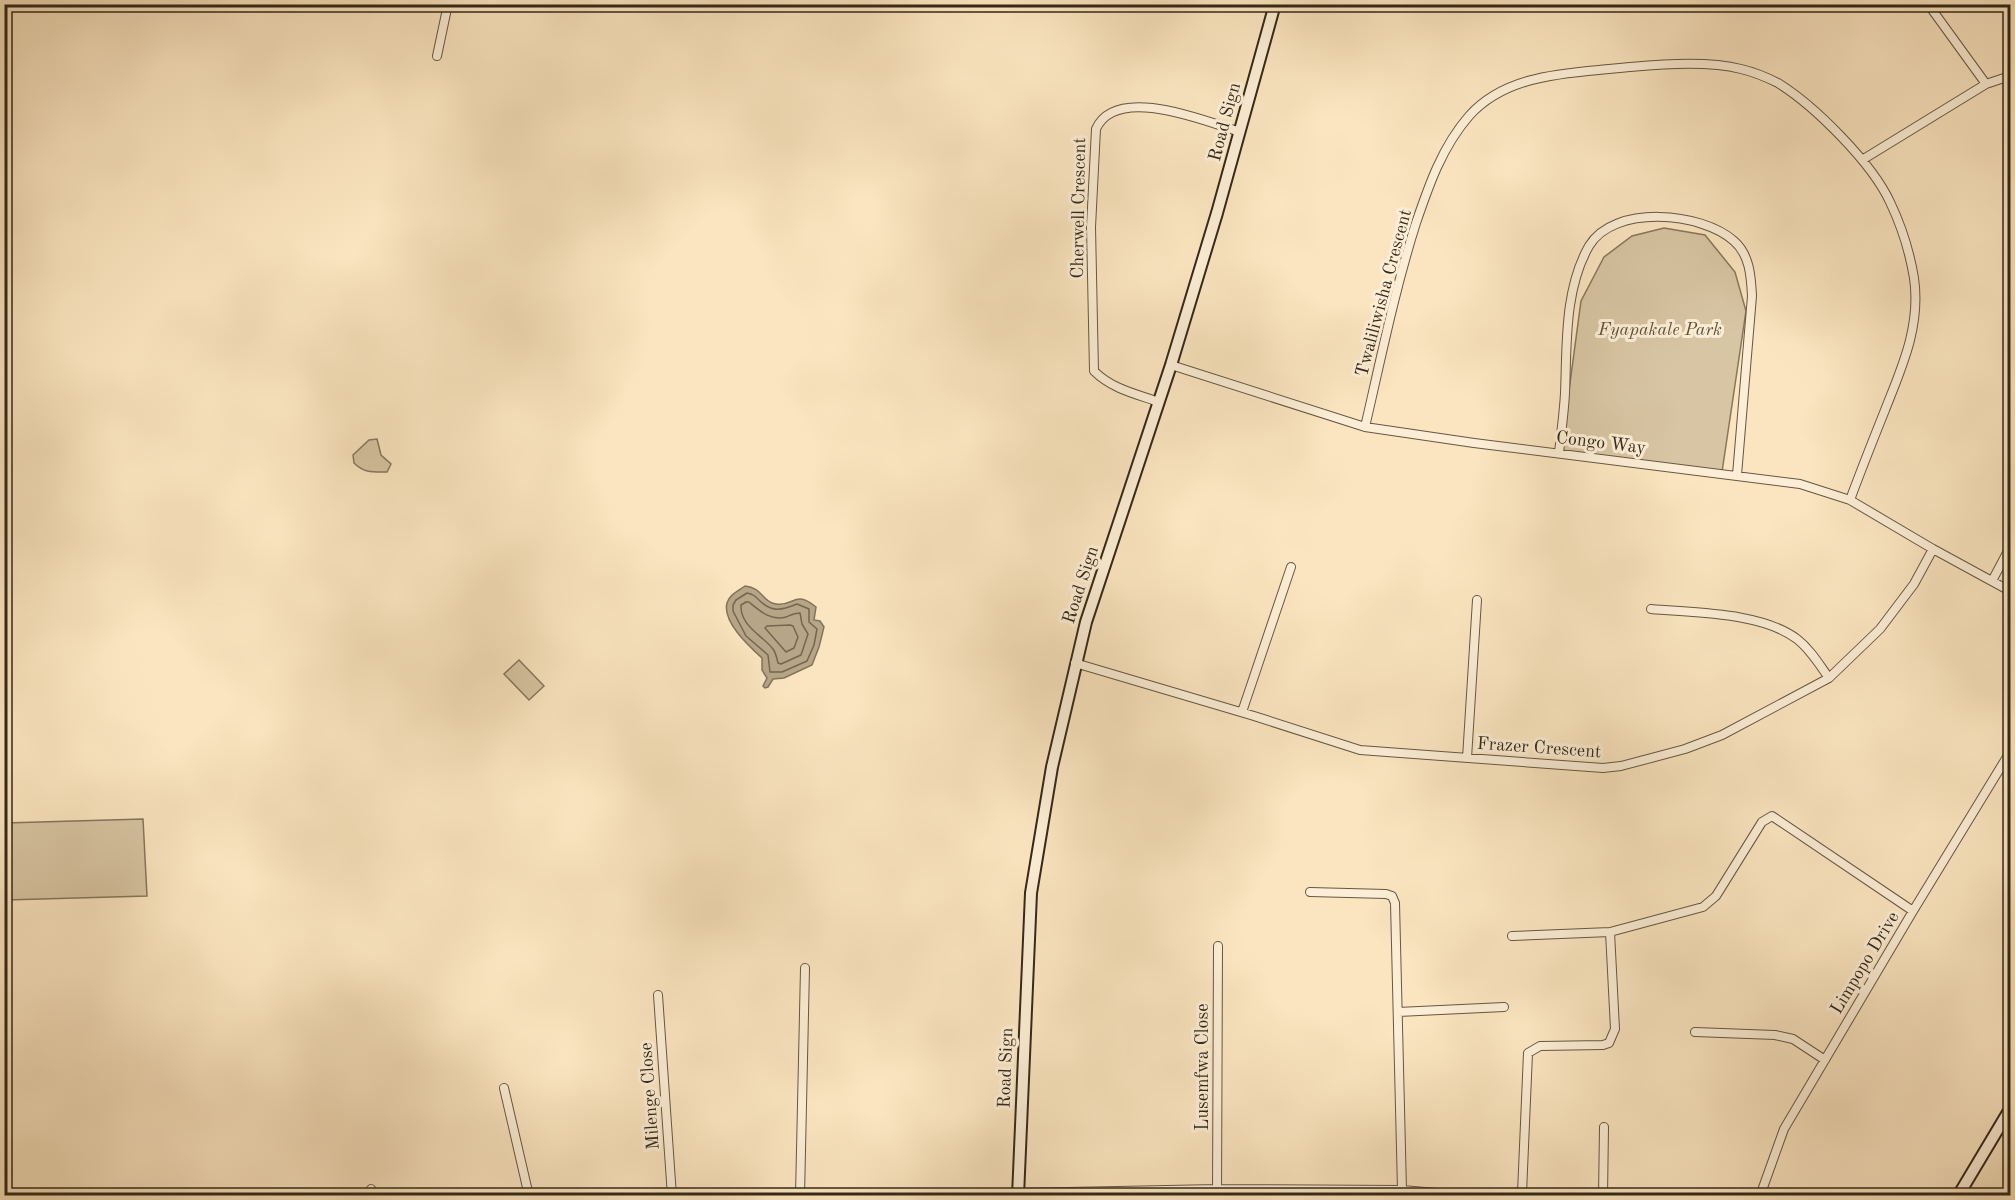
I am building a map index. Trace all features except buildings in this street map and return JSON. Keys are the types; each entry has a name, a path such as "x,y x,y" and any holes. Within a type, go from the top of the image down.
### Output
{"main road":[{"name":"Road Sign","path":"1018,1194 1031,893 1052,767 1086,622 1171,365 1240,132 1275,4"},
{"path":"1958,1196 2010,1109"}],"street":[{"path":"437,56 448,4"},
{"path":"1928,4 1986,84"},
{"name":"Twaliliwisha Crescent","path":"1365,427 1402,267 1429,183 1447,148 1469,116 1492,96 1550,75 1713,63 1760,74 1779,84 1813,110 1862,160 1890,201 1903,238 1914,278 1916,313 1909,349 1850,500"},
{"path":"1862,160 1986,84 2010,76"},
{"name":"Cherwell Crescent","path":"1159,402 1115,387 1102,380 1094,371 1091,226 1096,129 1100,120 1107,115 1131,107 1174,112 1240,132"},
{"path":"1559,453 1565,397 1568,319 1577,274 1590,243 1615,225 1636,218 1681,217 1720,231 1735,242 1745,255 1751,273 1752,296 1737,475"},
{"name":"Congo Way","path":"1171,365 1365,427 1800,484 1850,500 2010,591"},
{"path":"1992,581 2010,548"},
{"name":"Frazer Crescent","path":"1075,663 1242,712 1360,750 1603,768 1621,766 1685,749 1722,735 1829,678 1880,629 1914,584 1933,549"},
{"path":"1242,712 1291,567"},
{"path":"1467,758 1477,600"},
{"path":"1651,609 1735,618 1774,627 1796,638 1813,655 1829,678"},
{"name":"Limpopo Drive","path":"1760,1196 1784,1129 2010,752"},
{"path":"1512,936 1610,932 1703,907 1710,903 1762,822 1772,816 1913,911"},
{"path":"1310,892 1386,894 1392,896 1395,903 1402,1190"},
{"path":"1522,1193 1528,1053 1540,1046 1603,1045 1609,1042 1615,1029 1610,932"},
{"name":"Lusemfwa Close","path":"1217,1192 1218,946"},
{"path":"800,1196 806,968"},
{"name":"Milenge Close","path":"658,995 672,1196"},
{"path":"1398,1012 1504,1007"},
{"path":"1695,1032 1775,1035 1793,1039 1825,1060"},
{"path":"504,1088 529,1196"},
{"path":"1603,1196 1604,1127"},
{"path":"1018,1194 1402,1190 1437,1193 1579,1196"}],"green space":[{"name":"Fyapakale Park","path":"1664,228 1705,235 1735,272 1746,311 1722,472 1561,450 1581,301 1604,257 1632,236"},
{"path":"377,439 381,455 391,464 387,472 365,470 354,463 353,455 369,440"},
{"path":"519,660 544,686 529,700 504,674"},
{"path":"143,819 147,896 6,900 5,823"}],"water":[{"path":"745,586 755,589 771,603 782,604 799,599 809,602 816,607 814,620 820,621 824,627 812,665 784,678 773,679 765,688 763,686 767,678 762,670 762,658 738,634 727,610 730,598"}]}
